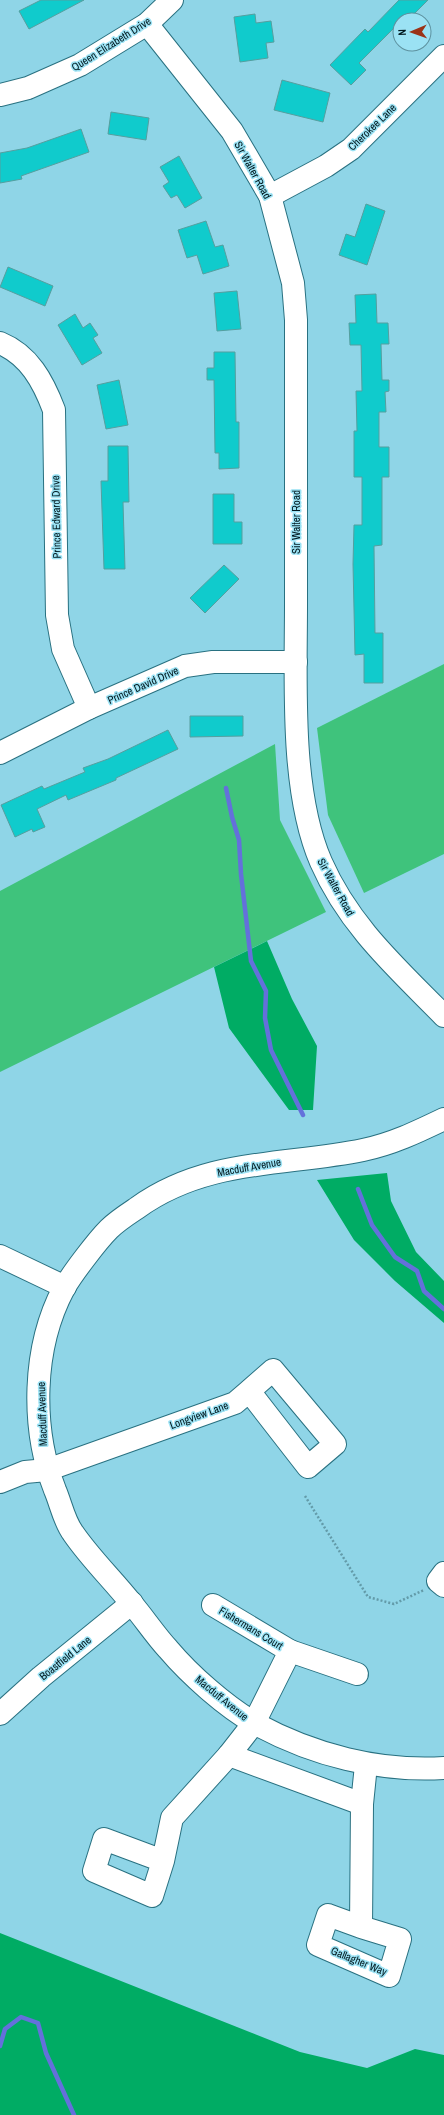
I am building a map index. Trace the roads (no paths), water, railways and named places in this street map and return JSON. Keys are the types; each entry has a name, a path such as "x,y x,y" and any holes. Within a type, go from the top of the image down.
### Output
{"street":[{"name":"Queen Elizabeth Drive","path":"0,95 28,88 80,65 147,24 172,0"},
{"name":"Sir Walter Road","path":"147,24 232,131 270,196 293,283 296,320 296,662 299,762 306,813 321,862 343,903 367,937 444,1016"},
{"name":"Cherokee Lane","path":"270,196 326,166 351,149 444,56"},
{"name":"Prince Edward Drive","path":"0,343 13,348 31,365 45,387 54,410 57,615 63,650 89,708"},
{"name":"Prince David Drive","path":"0,753 89,708 185,666 213,662 296,662"},
{"name":"Macduff Avenue","path":"444,1119 402,1140 363,1150 232,1168 195,1178 168,1189 110,1227 64,1287 49,1328 40,1374 40,1429 47,1470 71,1531 132,1603 167,1649 207,1688 254,1723 304,1746 366,1765 430,1769 444,1768"},
{"path":"0,1256 64,1287"},
{"name":"Longview Lane","path":"0,1482 25,1472 47,1470 235,1402 274,1370 335,1444 308,1467 249,1391"},
{"path":"437,1590 438,1581 444,1573"},
{"name":"Boastfield Lane","path":"0,1714 41,1677 132,1603"},
{"name":"Fishermans Court","path":"213,1604 290,1651 357,1674"},
{"name":"Fishermans Court","path":"254,1723 290,1651"},
{"path":"163,1861 172,1818 229,1755 254,1723"},
{"path":"229,1755 362,1804"},
{"path":"361,1927 362,1804 366,1765"}],"waterway":[{"path":"226,788 232,817 239,840 241,874 251,961 266,991 265,1018 271,1050 303,1115"},
{"path":"358,1189 372,1225 395,1257 417,1271 424,1291 444,1309"},
{"path":"0,2046 5,2029 21,2017 38,2023 46,2053 74,2115"}]}
